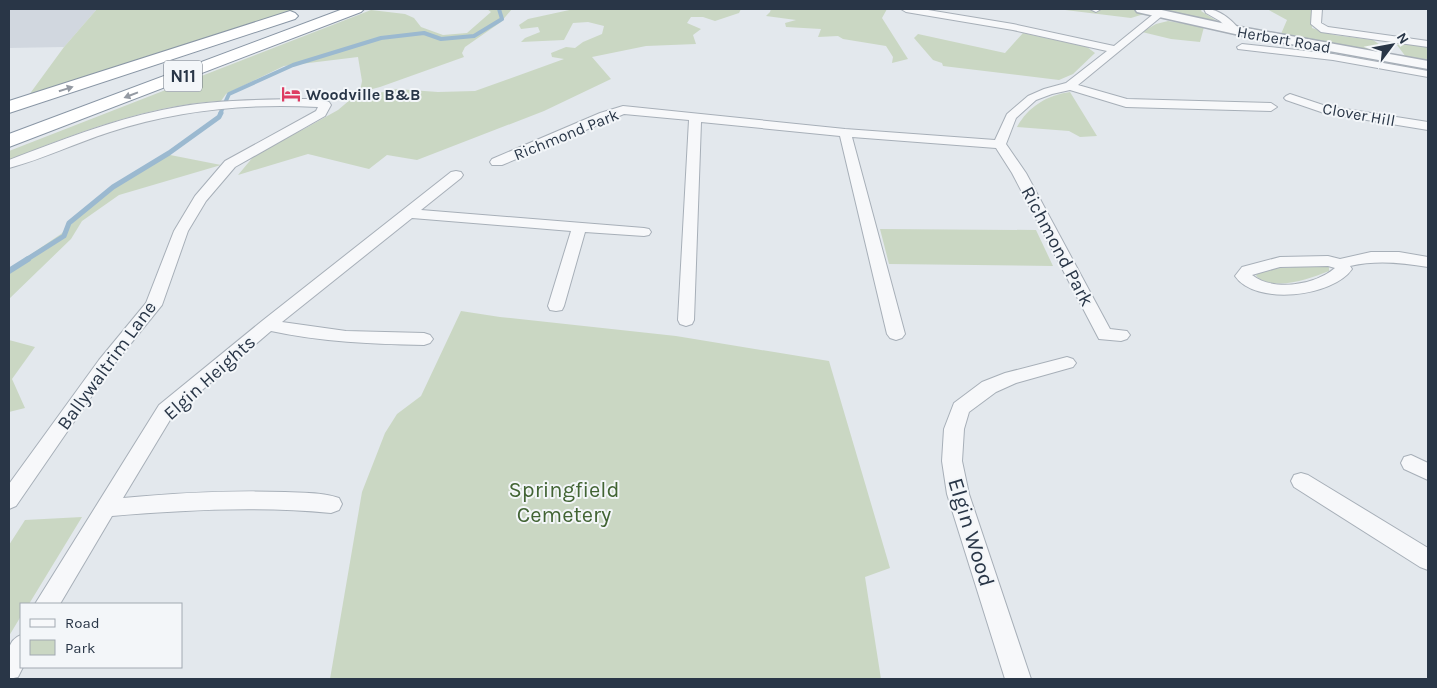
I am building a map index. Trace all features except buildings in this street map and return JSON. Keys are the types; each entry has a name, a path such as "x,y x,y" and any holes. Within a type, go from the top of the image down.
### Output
{"highway":[{"name":"N11","path":"9,124 332,9"},
{"name":"N11","path":"9,141 356,9"},
{"name":"N11","path":"160,84 204,71 366,9"},
{"name":"N11","path":"9,107 303,12"}],"street":[{"path":"906,9 1013,27 1115,49"},
{"name":"Herbert Road","path":"1141,9 1234,30 1428,65"},
{"path":"1209,9 1209,11 1223,19 1234,30"},
{"path":"1317,9 1316,24 1324,30 1428,44"},
{"path":"1000,144 1011,117 1032,98 1048,91 1070,86 1159,14"},
{"path":"1386,39 1397,60"},
{"path":"1242,47 1333,57 1428,74"},
{"path":"1070,86 1126,103 1271,107"},
{"name":"Clover Hill","path":"1290,98 1324,109 1428,126"},
{"name":"Ballywaltrim Lane","path":"9,164 140,118 231,104 318,103 324,105 321,113 230,164 200,199 181,231 154,305 105,364 9,500"},
{"name":"Richmond Park","path":"497,162 604,116 623,110 845,133 1000,144 1019,173 1105,335 1121,335"},
{"path":"686,320 695,118"},
{"path":"845,133 896,334"},
{"name":"Elgin Heights","path":"48,603 166,410 268,325 456,175"},
{"path":"408,213 644,232"},
{"path":"556,306 579,228"},
{"path":"1340,264 1344,268 1340,273 1320,282 1298,288 1278,290 1260,287 1249,283 1243,276 1248,270 1280,262 1328,261 1340,264 1370,257 1399,257 1428,262"},
{"name":"Elgin Heights","path":"268,325 304,333 347,338 424,339"},
{"name":"Elgin Wood","path":"1018,679 958,494 952,461 954,429 961,408 989,387 1011,378 1067,364"},
{"path":"1302,481 1428,560"},
{"path":"106,508 174,502 283,500 331,504"},
{"path":"9,668 20,649"}],"shaded area":[{"path":"9,9 97,9 64,47 9,48"}],"green space":[{"path":"97,9 297,9 26,99 64,47"},
{"path":"487,9 512,9 501,22 465,47 462,53 464,57 380,87 338,98 360,91 362,81 358,57 284,66 226,94 221,101 167,108 140,114 60,140 9,160 9,151 371,10 405,14 414,18 421,27 443,35 467,33 491,12"},
{"path":"574,9 741,9 739,13 715,21 703,17 691,17 687,23 701,29 693,35 696,44 646,46 592,57 611,79 544,111 417,160 387,155 369,169 308,154 238,175 258,151 338,110 351,99 397,89 438,92 475,91 564,59 552,57 551,53 566,47 575,48 583,42 602,34 604,26 588,22 573,23 564,40 521,42 525,38 540,32 538,27 521,29 519,25 528,19"},
{"path":"771,9 887,9 882,18 908,59 892,63 893,57 886,46 843,39 838,36 818,37 821,29 786,27 785,23 796,20 766,16"},
{"path":"1057,9 1202,9 1201,11 1217,21 1213,24 1147,13 1131,18"},
{"path":"1267,9 1312,9 1312,28 1334,35 1373,40 1383,47 1385,53 1378,54 1308,42 1301,37 1281,34 1287,20"},
{"path":"1168,21 1204,27 1200,42 1171,39 1142,32 1156,24"},
{"path":"1023,33 1087,47 1095,53 1073,74 1059,80 943,66 942,63 933,60 914,38 918,34 1005,53"},
{"path":"1403,43 1428,45 1428,63 1406,57 1397,45"},
{"path":"1070,92 1097,136 1080,137 1069,131 1017,127 1021,120 1039,103 1054,96"},
{"path":"165,154 221,165 119,195 82,221 71,239 9,299 9,269 61,234 105,192"},
{"path":"880,229 1036,230 1053,266 889,264"},
{"path":"1323,265 1329,267 1329,271 1282,284 1263,281 1256,276 1258,272 1266,269"},
{"name":"Springfield Cemetery","path":"461,311 676,336 829,361 890,568 865,577 881,679 330,679 362,492 385,433 397,414 421,396"},
{"path":"9,340 35,347 12,379 25,408 9,412"},
{"path":"82,517 30,603 20,603 20,618 9,636 9,545 25,520"}],"waterway":[{"path":"220,114 229,94 293,65 381,38 424,33 441,39 474,36 502,19 499,9"},
{"path":"26,260 64,236 69,223 113,187 169,153 219,117 221,113"},
{"path":"9,271 28,259"}],"place":[{"name":"Woodville B&B","path":"291,94"}]}
